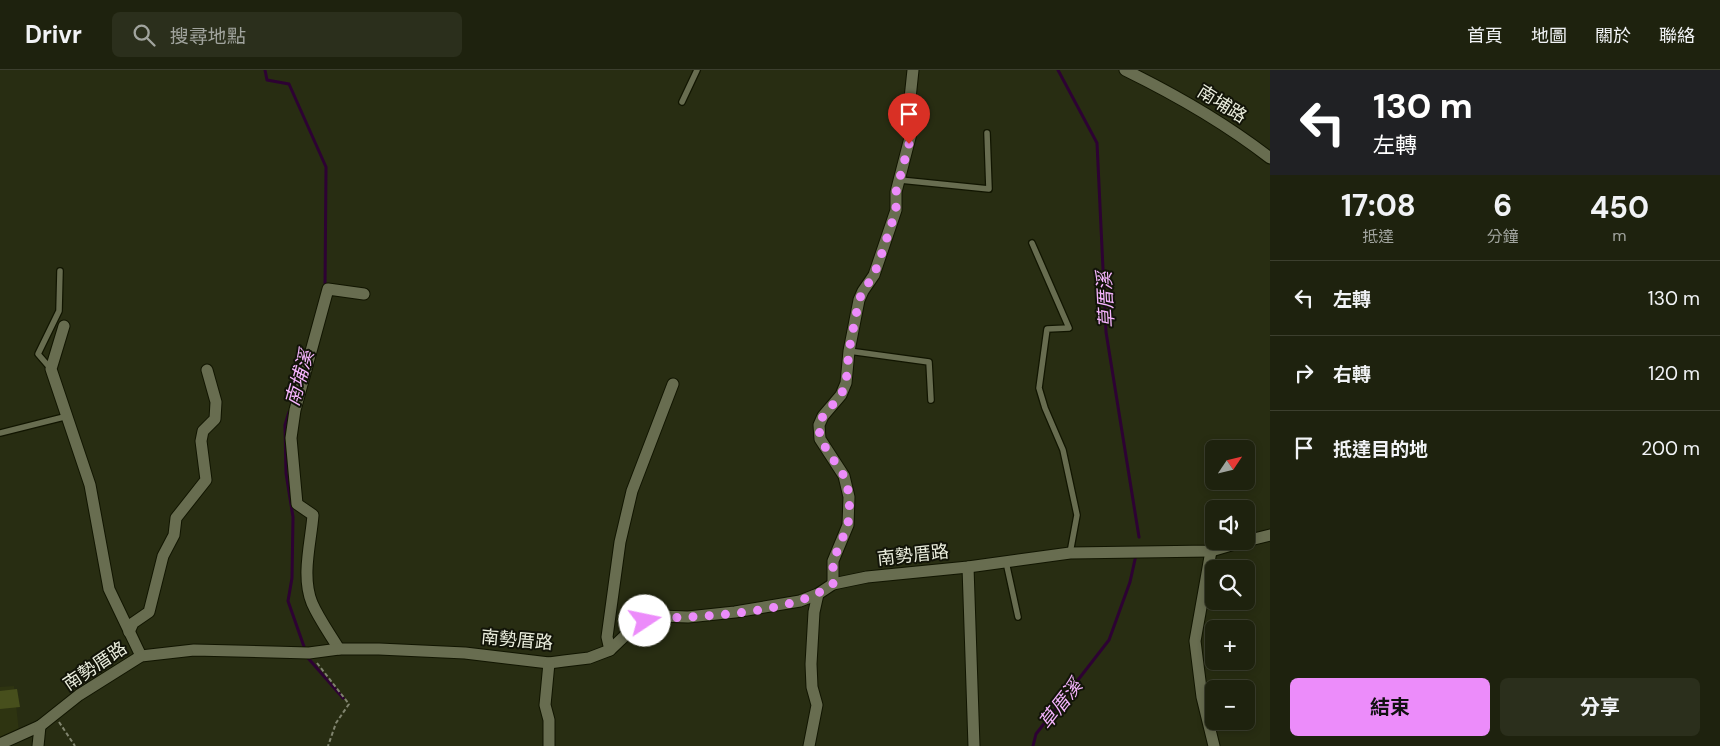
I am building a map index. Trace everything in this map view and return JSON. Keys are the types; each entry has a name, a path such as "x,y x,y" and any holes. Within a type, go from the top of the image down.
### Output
{"street":[{"path":"833,584 833,561 848,525 850,497 844,476 820,439 819,425 823,416 841,395 846,383 849,350 859,300 874,275 896,210 896,192 914,126 909,108 913,70"},
{"name":"南埔路","path":"1125,70 1186,101 1234,131 1270,158"},
{"path":"339,649 312,603 308,588 307,576 314,515 297,504 291,438 295,410 328,289 364,294"},
{"path":"64,326 51,369 90,486 109,589 141,656"},
{"path":"129,632 132,623 149,612 163,556 174,534 176,518 206,480 201,441 203,431 215,419 216,402 207,370"},
{"path":"610,650 607,637 620,542 632,491 673,384"},
{"name":"南勢厝路","path":"1255,539 1270,535"},
{"name":"南勢厝路","path":"0,744 40,726 55,716 79,695 141,656 194,650 309,653 339,649 465,653 549,663 589,658 610,650 632,628 660,616 688,617 736,612 800,601 818,594 833,584 867,577 968,567 1070,553 1214,550"},
{"path":"1211,551 1195,641 1202,697 1214,746"},
{"path":"968,567 974,746"},
{"path":"809,746 817,704 812,687 811,664 814,612 818,594"},
{"path":"549,663 546,705 549,720 549,746"},
{"path":"38,746 40,726"}],"lane":[{"path":"682,102 697,70"},
{"path":"900,180 989,189 987,133"},
{"path":"1032,243 1069,328 1047,330 1039,388 1045,408 1063,450 1077,515 1070,553"},
{"path":"51,369 38,354 58,311 60,271"},
{"path":"849,350 929,362 931,400"},
{"path":"0,433 68,416"},
{"path":"1006,562 1018,617"}],"path":[{"path":"309,653 349,704 336,723 328,746"},
{"path":"55,716 75,746"}],"shaded area":[{"path":"14,686 19,732 0,738 0,687"}],"building":[{"path":"17,689 20,707 0,709 0,691"}],"waterway":[{"name":"南埔溪","path":"265,70 267,80 289,84 326,167 325,288"},
{"name":"草厝溪","path":"1058,70 1097,143 1106,332 1139,537"},
{"name":"南埔溪","path":"289,412 285,425 286,473 293,517 292,578 288,601 308,658 343,698"},
{"name":"草厝溪","path":"1033,746 1036,734 1109,640 1130,582 1136,555"}],"route":[{"path":"645,621 660,616 688,617 736,612 800,601 818,594 833,584 833,561 848,525 850,497 844,476 820,439 819,425 823,416 841,395 846,383 849,350 859,300 874,275 896,210 896,192 909,144"}]}
